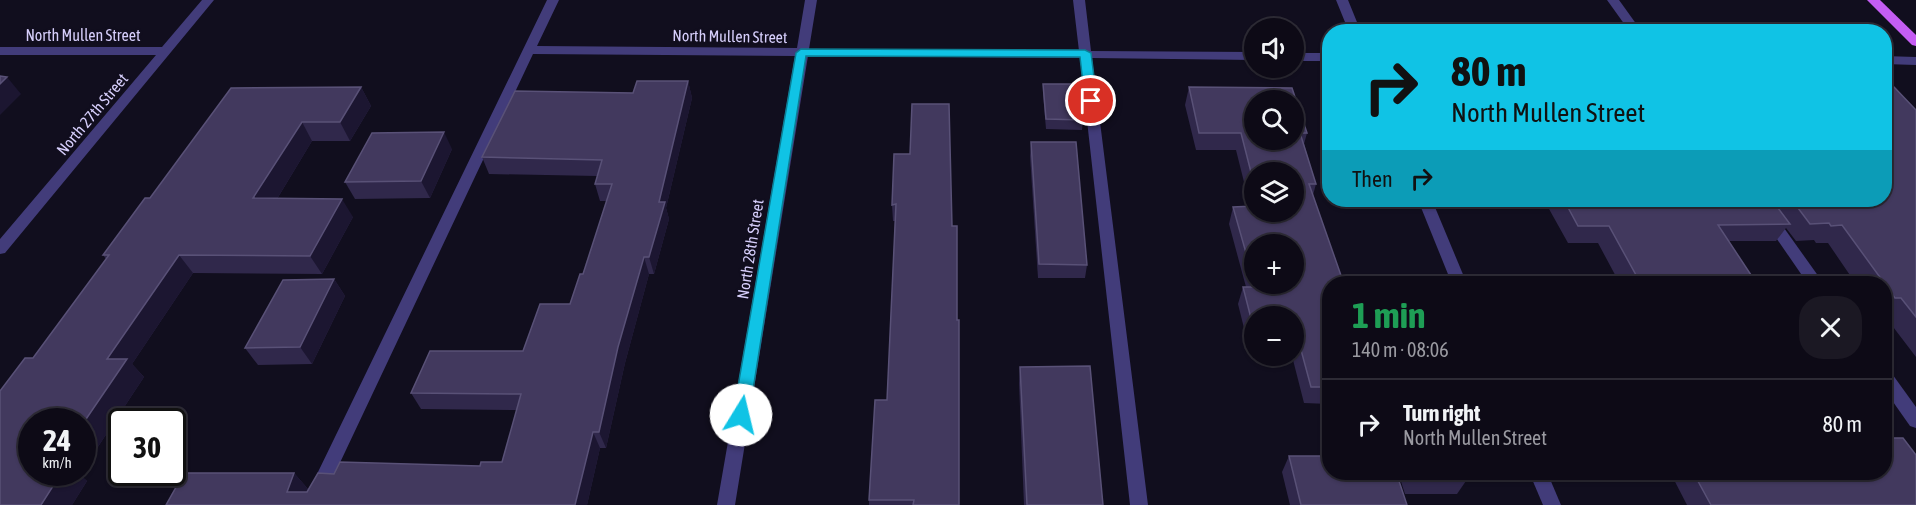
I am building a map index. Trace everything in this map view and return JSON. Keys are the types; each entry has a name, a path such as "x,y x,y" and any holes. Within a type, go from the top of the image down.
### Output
{"main road":[{"path":"1873,0 1916,42"}],"street":[{"name":"North 27th Street","path":"0,249 208,0"},
{"path":"310,505 553,0"},
{"name":"North 28th Street","path":"726,505 811,0"},
{"path":"1079,0 1139,505"},
{"path":"1342,0 1352,24"},
{"path":"1613,0 1630,24"},
{"name":"North Mullen Street","path":"530,50 1244,56"},
{"name":"North Mullen Street","path":"0,51 166,51"},
{"path":"1304,57 1322,57"},
{"path":"1892,60 1916,61"},
{"path":"1428,207 1457,276"},
{"path":"1762,207 1811,276"},
{"path":"1892,387 1916,421"},
{"path":"1542,480 1552,505"}],"building":[{"path":"0,76 7,77 0,84"},
{"path":"637,81 688,81 659,202 665,202 649,257 644,257 618,347 599,432 593,432 575,505 166,505 177,486 186,486 186,473 294,473 287,492 307,492 318,473 334,474 340,462 480,466 481,462 502,462 521,394 411,393 430,351 523,351 540,304 570,304 580,274 583,274 612,184 595,184 602,160 482,157 515,91 633,93"},
{"path":"1043,84 1079,84 1083,120 1046,119"},
{"path":"361,87 340,122 302,122 253,198 342,199 310,256 179,255 107,359 127,359 94,408 18,408 18,486 53,486 41,505 0,505 0,391 25,358 33,358 109,255 103,255 145,198 150,198 231,88"},
{"path":"1189,87 1292,88 1293,90 1244,90 1244,145 1241,133 1199,133"},
{"path":"1892,87 1894,87 1916,110 1916,317 1901,298 1895,298 1892,294 1892,276 1879,276 1842,225 1810,224 1797,207 1892,207"},
{"path":"912,104 949,104 952,226 957,226 959,505 913,505 914,500 869,500 875,400 887,400 896,204 892,205 894,154 910,154"},
{"path":"444,132 421,181 345,182 372,133"},
{"path":"1031,142 1076,142 1087,265 1039,264"},
{"path":"1304,146 1316,184 1309,184 1341,276 1322,276 1322,387 1311,387 1304,361 1304,306 1248,306 1245,294 1304,294 1304,234 1244,234 1244,246 1233,207 1244,206 1244,222 1304,222 1304,162 1248,162 1245,150 1304,150"},
{"path":"1568,207 1777,207 1790,224 1718,225 1752,276 1637,276 1609,226 1578,226"},
{"path":"334,279 300,347 245,348 283,280"},
{"path":"1090,366 1103,505 1027,505 1020,367"},
{"path":"1892,438 1903,438 1916,455 1916,505 1711,505 1697,480 1892,480"},
{"path":"1289,456 1322,456 1322,480 1399,480 1407,505 1301,505"}],"route":[{"path":"741,415 801,53 1085,53 1091,101"}]}
